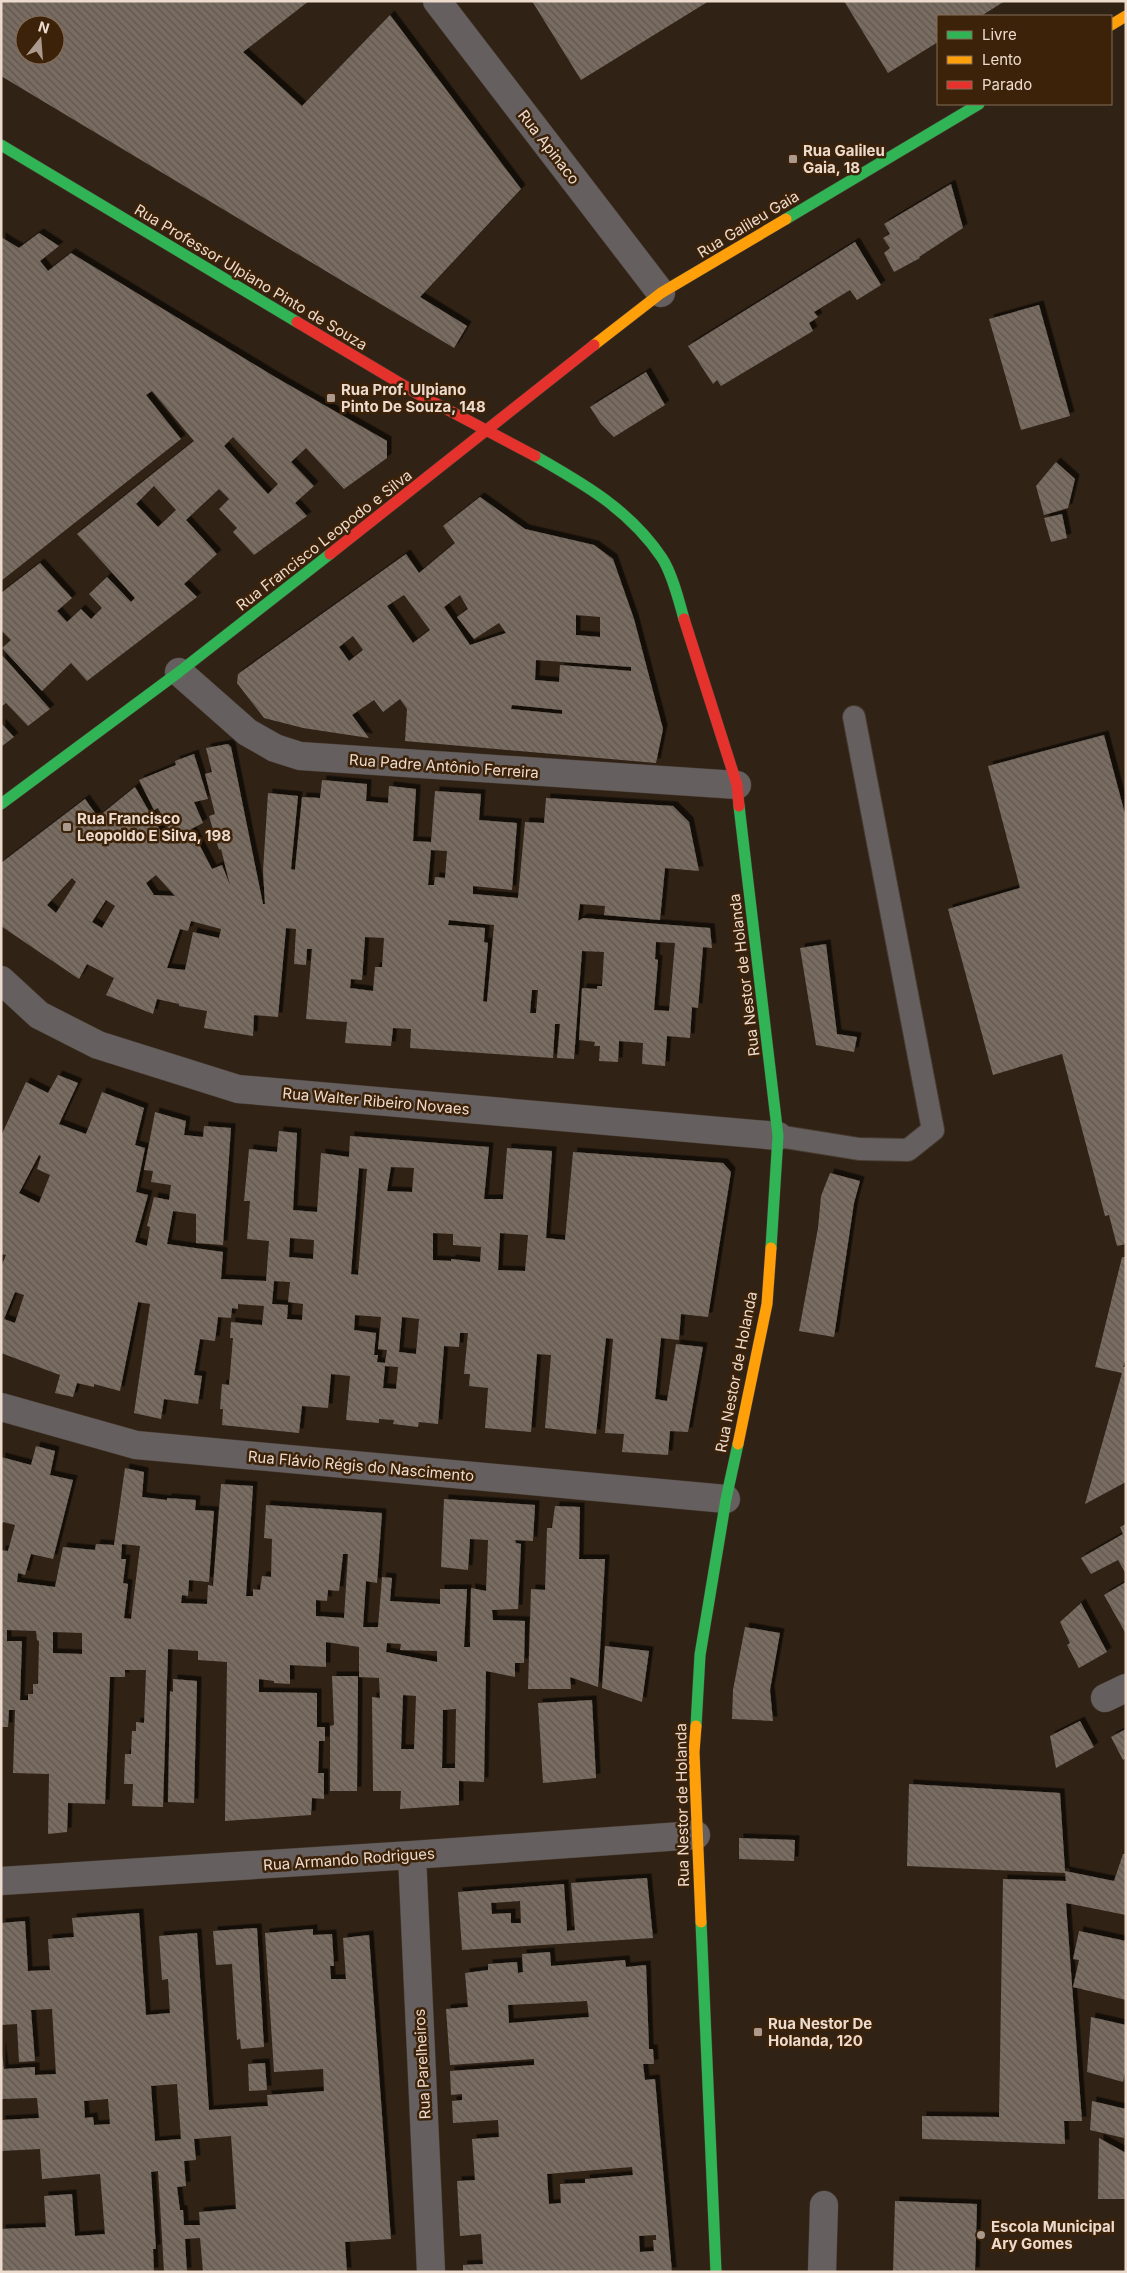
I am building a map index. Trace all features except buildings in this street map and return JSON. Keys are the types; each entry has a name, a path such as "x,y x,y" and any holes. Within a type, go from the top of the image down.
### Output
{"street":[{"name":"Rua Apinaco","path":"437,1 661,293"},
{"path":"1112,24 1126,16"},
{"name":"Rua Galileu Gaia","path":"661,293 977,105"},
{"name":"Rua Professor Ulpiano Pinto de Souza","path":"1,145 410,389 489,430"},
{"name":"Rua Francisco Leopodo e Silva","path":"1,804 180,672 489,430 543,384 661,293"},
{"name":"Rua Nestor de Holanda","path":"489,430 577,480 628,515 663,559 683,614 737,785 778,1136 767,1304 726,1499 700,1655 694,1752 696,1835 716,2272"},
{"name":"Rua Padre Antônio Ferreira","path":"180,672 247,732 275,748 300,756 737,785"},
{"name":"Rua Walter Ribeiro Novaes","path":"1,980 39,1015 98,1045 238,1089 778,1136"},
{"name":"Rua Flávio Régis do Nascimento","path":"1,1407 136,1445 726,1499"},
{"name":"Rua Armando Rodrigues","path":"1,1881 696,1835"},
{"name":"Rua Parelheiros","path":"412,1855 432,2272"},
{"path":"822,2272 824,2205"}],"lane":[{"path":"778,1136 860,1149 908,1150 933,1130 854,717"}],"traffic: fast":[{"path":"786,219 977,105"},
{"path":"1,145 297,322"},
{"path":"535,456 605,499 636,526 666,564 684,619"},
{"path":"1,804 179,672 330,554"},
{"path":"739,806 778,1136 771,1248"},
{"path":"696,1726 700,1655 726,1499 738,1444"},
{"path":"701,1922 716,2272"}],"traffic: slow":[{"path":"1112,24 1126,16"},
{"path":"594,345 661,293 786,219"},
{"path":"738,1444 767,1304 771,1248"},
{"path":"696,1726 694,1752 701,1922"}],"traffic: jam":[{"path":"297,322 418,394 535,456"},
{"path":"330,554 594,345"},
{"path":"684,619 737,785 739,806"}],"place":[{"name":"Rua Galileu Gaia, 18","path":"793,159"},
{"name":"Rua Prof. Ulpiano Pinto De Souza, 148","path":"331,398"},
{"name":"Rua Francisco Leopoldo E Silva, 198","path":"67,827"},
{"name":"Rua Nestor De Holanda, 120","path":"758,2032"},
{"name":"Escola Municipal Ary Gomes","path":"981,2235"}]}
